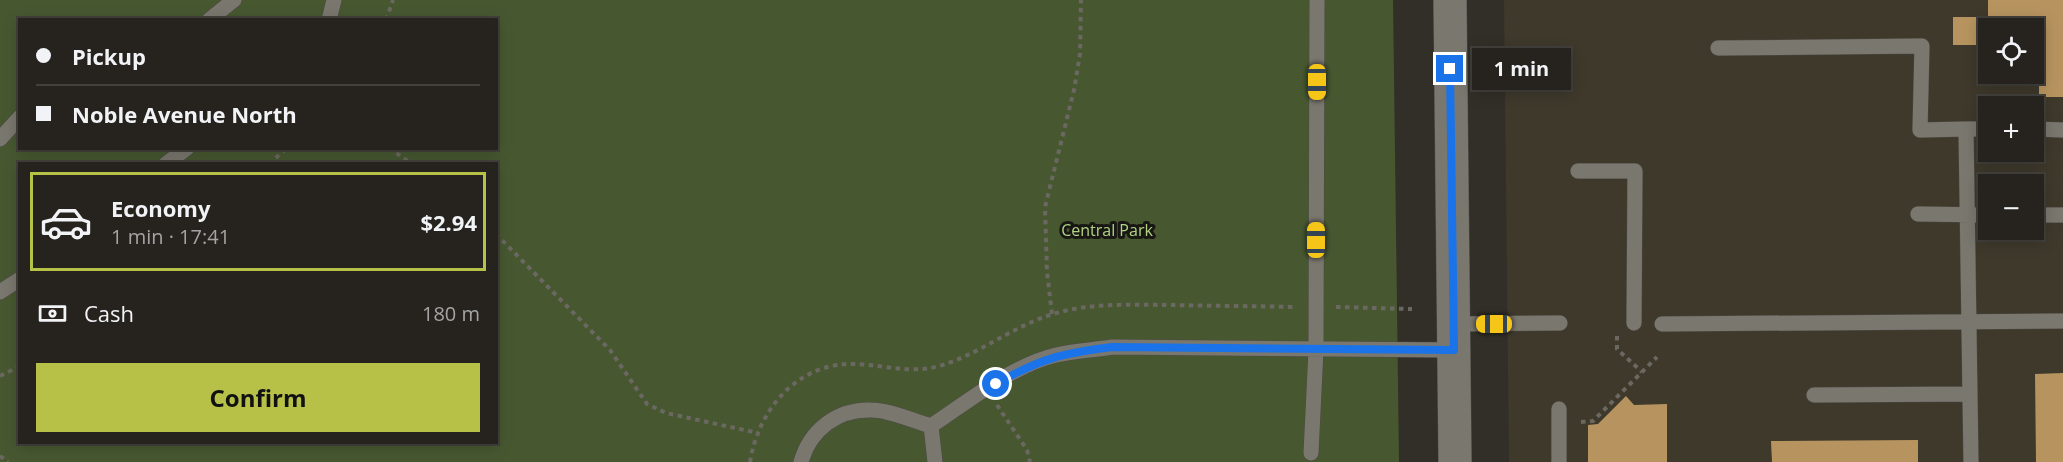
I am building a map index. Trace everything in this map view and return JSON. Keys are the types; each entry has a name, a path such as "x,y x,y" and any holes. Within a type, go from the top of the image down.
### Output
{"street":[{"path":"1450,0 1455,462"}],"lane":[{"path":"212,18 234,0"},
{"path":"330,18 334,0"},
{"path":"1311,453 1316,350 1317,0"},
{"path":"1718,48 1922,46 1920,130 1978,129"},
{"path":"0,139 18,119"},
{"path":"1966,129 1971,462"},
{"path":"2044,129 2063,129"},
{"path":"169,162 184,150"},
{"path":"1578,171 1635,171 1634,324"},
{"path":"1918,214 1978,215"},
{"path":"2044,215 2063,215"},
{"path":"0,292 18,280"},
{"path":"1662,324 2063,321"},
{"path":"801,462 806,446 824,424 846,413 873,409 931,426 1028,365 1056,355 1112,347 1316,350 1560,324"},
{"path":"1814,395 1969,394"},
{"path":"1559,409 1559,462"},
{"path":"931,426 935,462"}],"path":[{"path":"387,18 393,0"},
{"path":"1053,314 1047,272 1045,207 1074,90 1080,54 1081,0"},
{"path":"271,162 285,150"},
{"path":"392,150 409,162"},
{"path":"498,236 610,350 647,404 666,413 758,433"},
{"path":"1617,332 1617,349 1642,372"},
{"path":"1581,431 1581,420 1593,421 1657,357"},
{"path":"0,376 18,367"},
{"path":"987,390 1027,450 1030,462"},
{"path":"0,456 8,462"}],"shaded area":[{"path":"1504,0 2063,0 2063,462 1509,462"}],"green space":[{"name":"Central Park","path":"0,0 1393,0 1399,462 0,462"}],"building":[{"path":"1988,0 2063,0 2063,97 2039,96 2039,84 2044,84 2044,18 1978,18 1978,45 1953,45 1953,17 1988,17"},
{"path":"2063,373 2063,462 2036,462 2035,374"},
{"path":"1626,396 1634,405 1667,404 1667,462 1588,462 1588,425 1598,424"},
{"path":"1918,440 1918,462 1772,462 1771,441"}],"route":[{"path":"996,384 1025,367 1056,355 1112,347 1454,350 1450,69"}]}
